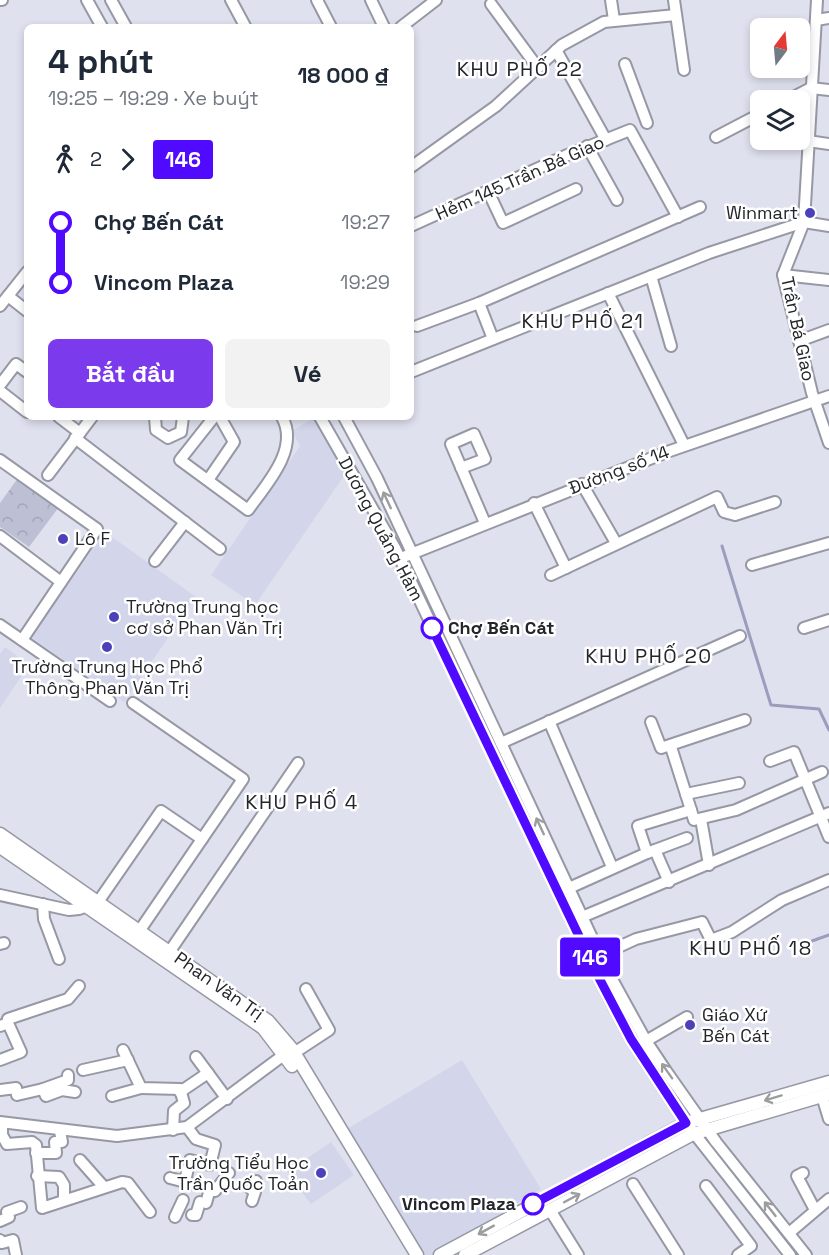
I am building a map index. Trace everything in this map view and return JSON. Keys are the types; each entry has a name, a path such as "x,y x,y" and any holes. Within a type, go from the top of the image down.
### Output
{"main road":[{"name":"Phan Văn Trị","path":"0,834 93,904 268,1021 336,1130 408,1255"},
{"name":"Phan Văn Trị","path":"0,847 140,930 170,951 186,968"},
{"path":"465,1255 693,1134 704,1124 829,1082"},
{"path":"440,1255 686,1123 704,1124 826,1095"},
{"name":"Phan Văn Trị","path":"336,1130 417,1255"}],"street":[{"path":"87,0 100,24"},
{"path":"231,0 244,24"},
{"path":"317,0 329,24"},
{"path":"370,0 382,24"},
{"path":"405,24 436,0"},
{"path":"611,0 614,20"},
{"path":"674,0 684,70"},
{"name":"Trần Bá Giao","path":"810,106 817,0"},
{"path":"116,2 125,24"},
{"path":"491,4 538,68"},
{"path":"414,165 496,106 556,50 604,22 676,15"},
{"path":"816,20 829,18"},
{"path":"556,50 606,140"},
{"path":"625,64 647,123"},
{"path":"807,90 811,88 829,90"},
{"path":"716,137 750,119"},
{"name":"Hẻm 145 Trần Bá Giao","path":"414,225 587,146 630,130 678,217"},
{"path":"810,141 829,144"},
{"path":"587,146 617,200"},
{"name":"Trần Bá Giao","path":"808,150 804,222 783,275 814,401 829,443"},
{"path":"488,191 503,223 576,189"},
{"path":"417,326 479,303 700,207"},
{"path":"414,371 710,253 804,222 829,226"},
{"path":"783,275 829,280"},
{"path":"0,306 24,276"},
{"path":"651,276 671,346"},
{"path":"608,293 684,446"},
{"path":"8,296 24,309"},
{"path":"479,303 493,339"},
{"path":"799,341 829,330"},
{"path":"0,385 4,372 16,364 24,370"},
{"path":"0,391 24,410"},
{"name":"Đường số 14","path":"400,558 582,484 829,396"},
{"path":"62,420 78,436 220,549"},
{"path":"48,475 90,420"},
{"path":"155,420 156,430 163,436 173,437 181,432"},
{"path":"181,432 183,420"},
{"path":"212,420 180,460 248,510 282,462 288,427 284,420"},
{"path":"208,480 234,442 222,420"},
{"name":"Dương Quảng Hàm","path":"322,420 400,558 598,976 631,1039 693,1134"},
{"name":"Dương Quảng Hàm","path":"346,420 412,553 582,917 646,1041 704,1124 806,1255"},
{"path":"181,432 194,442"},
{"path":"0,460 97,529 22,640"},
{"path":"461,468 485,523"},
{"path":"582,484 616,543"},
{"path":"552,575 717,497 724,512 735,515 775,502"},
{"path":"534,503 566,568"},
{"path":"156,561 185,522"},
{"path":"0,536 61,582"},
{"path":"752,565 829,543"},
{"path":"804,628 829,620"},
{"path":"0,625 110,701"},
{"path":"501,743 740,636"},
{"path":"133,703 243,779 140,930"},
{"path":"651,722 661,748 671,747 745,720"},
{"path":"549,721 612,867"},
{"path":"671,747 694,820 736,810 822,772"},
{"path":"770,761 794,752 805,780 824,815 829,837"},
{"path":"170,951 298,763"},
{"path":"686,794 739,783"},
{"path":"669,882 638,826 691,810"},
{"path":"0,895 69,909 93,904 161,811 202,839"},
{"path":"582,917 824,815"},
{"path":"701,819 709,865"},
{"path":"569,888 612,867 687,838"},
{"path":"601,955 636,939 702,922 711,940 732,932 782,900 829,880"},
{"path":"43,904 44,919 59,958"},
{"path":"0,1060 21,1052 4,1025 8,1019 68,999 79,986"},
{"path":"150,1212 128,1183 103,1186 100,1190 42,1208 37,1176 36,1145 32,1142 7,1144 2,1136 1,1123 117,1136 187,1127 290,1054 329,1030 306,989"},
{"path":"646,1041 687,1017"},
{"path":"83,1070 126,1055 141,1088"},
{"path":"196,1057 227,1099"},
{"path":"180,1092 208,1073"},
{"path":"0,1090 16,1088 17,1095 68,1080 68,1075"},
{"path":"112,1096 141,1088 180,1089 184,1103 174,1111 173,1130"},
{"path":"43,1089 46,1096 62,1090 75,1092"},
{"path":"826,1095 829,1119"},
{"path":"185,1181 190,1160 210,1165 215,1145 196,1139 187,1127"},
{"path":"36,1153 56,1153 55,1142 62,1142 60,1131"},
{"path":"693,1134 790,1255"},
{"path":"80,1160 103,1186"},
{"path":"192,1215 196,1215 210,1189 215,1191 229,1173"},
{"path":"803,1173 797,1176 815,1210"},
{"path":"37,1176 59,1177 64,1185 64,1200"},
{"path":"170,1178 197,1185"},
{"path":"252,1201 255,1192 251,1189 256,1181"},
{"path":"633,1184 678,1255"},
{"path":"706,1186 751,1246 738,1255"},
{"path":"789,1233 829,1199"},
{"path":"176,1217 183,1200"},
{"path":"0,1221 9,1217 7,1212 21,1207"},
{"path":"550,1210 578,1255"},
{"path":"0,1240 2,1243 13,1240 16,1255"}],"shaded area":[{"path":"310,420 317,420 348,470 255,605 211,575 300,446 292,431"},
{"name":"Trường Trung học cơ sở Phan Văn Trị","path":"105,532 196,597 124,702 31,637"},
{"path":"5,647 29,665 0,708 0,654"},
{"name":"Vincom Plaza","path":"462,1060 541,1189 432,1255 424,1255 347,1129"},
{"name":"Trường Tiểu Học Trần Quốc Toản","path":"331,1142 354,1175 311,1204 287,1172"}],"green space":[{"path":"18,478 59,507 29,547 0,527 0,503"}],"waterway":[{"path":"722,546 771,705 819,709 829,730"},
{"path":"812,941 829,935"}],"bus line":[{"name":"146","path":"432,628 598,976 631,1039 686,1123 533,1204"}],"place":[{"name":"Winmart","path":"810,213"},
{"name":"Lô F","path":"63,539"},
{"name":"Trường Trung học cơ sở Phan Văn Trị","path":"114,617"},
{"name":"Chợ Bến Cát","path":"432,628"},
{"name":"Trường Trung Học Phổ Thông Phan Văn Trị","path":"107,647"},
{"name":"Giáo Xứ Bến Cát","path":"690,1025"},
{"name":"Trường Tiểu Học Trần Quốc Toản","path":"321,1173"},
{"name":"Vincom Plaza","path":"533,1204"}],"district":[{"name":"KHU PHỐ 22","path":"520,69"},
{"name":"KHU PHỐ 21","path":"583,321"},
{"name":"KHU PHỐ 20","path":"649,656"},
{"name":"KHU PHỐ 4","path":"302,802"},
{"name":"KHU PHỐ 18","path":"751,948"}]}
